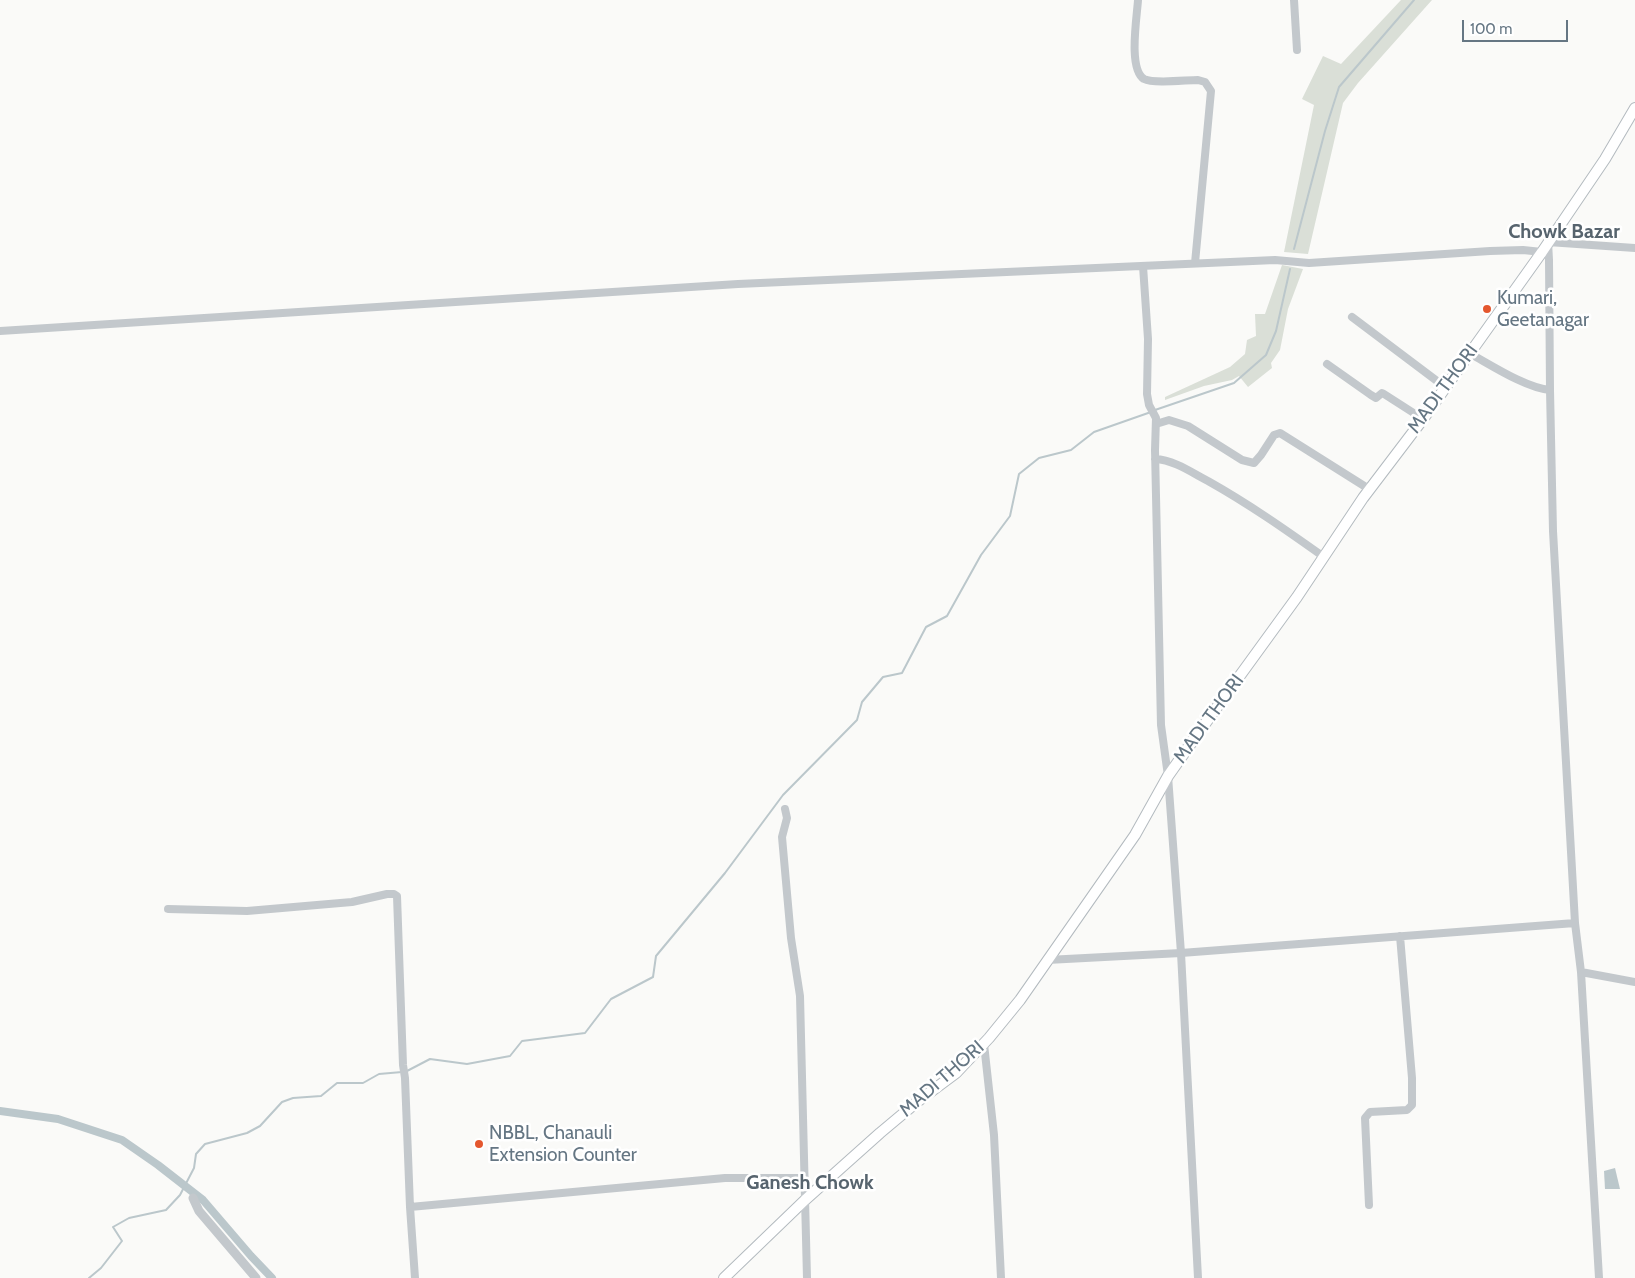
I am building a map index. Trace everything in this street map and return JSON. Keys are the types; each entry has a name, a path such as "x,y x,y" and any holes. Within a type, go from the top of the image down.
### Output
{"main road":[{"name":"MADI THORI","path":"724,1278 805,1200 918,1102 956,1073 984,1044 1020,1000 1135,835 1168,776 1297,597 1370,489 1423,419 1542,252 1605,158 1635,108"}],"street":[{"path":"1138,0 1135,41 1136,66 1139,73 1145,79 1155,81 1198,80 1205,82 1211,91 1195,263"},
{"path":"1294,0 1297,50"},
{"path":"1598,1278 1581,972 1575,923 1554,534 1548,242 1635,248"},
{"path":"0,332 728,285 1195,263 1275,260 1309,263 1490,251 1523,250 1542,252"},
{"path":"1143,266 1148,338 1147,394 1149,405 1156,421 1155,458 1161,725 1168,776 1181,953 1198,1278"},
{"path":"1352,317 1445,387"},
{"path":"1469,353 1543,390 1550,390"},
{"path":"1327,364 1375,398 1382,393 1423,419"},
{"path":"1156,421 1169,420 1188,426 1251,464 1254,464 1262,455 1274,435 1280,433 1370,489"},
{"path":"1155,458 1166,460 1179,466 1239,498 1324,557"},
{"path":"785,809 787,818 782,838 800,996 807,1278"},
{"path":"168,909 247,911 352,902 387,894 397,896 402,1065 405,1078 415,1278"},
{"path":"1047,960 1181,953 1575,923"},
{"path":"1369,1205 1365,1118 1370,1112 1407,1110 1412,1105 1412,1078 1400,936"},
{"path":"1581,972 1635,982"},
{"path":"984,1044 994,1135 1001,1278"},
{"path":"410,1207 725,1178 804,1178"},
{"path":"193,1198 199,1211 256,1278"}],"shaded area":[{"path":"1401,0 1432,0 1358,83 1343,103 1308,254 1284,252 1314,105 1302,99 1323,56 1341,64"},
{"path":"1282,265 1303,269 1288,309 1280,350 1271,363 1272,368 1248,387 1239,376 1232,380 1204,386 1165,400 1165,397 1230,367 1245,354 1247,340 1256,336 1255,314 1265,314"},
{"path":"1615,1168 1620,1189 1605,1189 1604,1171"}],"waterway":[{"path":"1294,249 1325,131 1339,87 1414,0"},
{"path":"1155,410 1234,383 1266,355 1276,331 1290,269"},
{"path":"407,1071 430,1059 467,1064 510,1056 522,1041 585,1033 611,999 653,977 656,956 725,873 783,795 857,720 862,702 883,677 902,673 926,627 947,616 981,555 1010,516 1019,474 1039,458 1071,450 1094,432 1151,412"},
{"path":"89,1278 101,1268 122,1241 113,1227 129,1218 166,1210 180,1195 194,1168 196,1154 205,1144 247,1133 260,1126 282,1102 293,1098 321,1096 337,1083 363,1083 379,1074 402,1072"},
{"path":"0,1111 58,1119 122,1140 203,1200 272,1278"}],"place":[{"name":"Kumari, Geetanagar","path":"1487,309"},
{"name":"NBBL, Chanauli Extension Counter","path":"479,1144"}],"district":[{"name":"Chowk Bazar","path":"1564,232"},
{"name":"Ganesh Chowk","path":"810,1183"}]}
